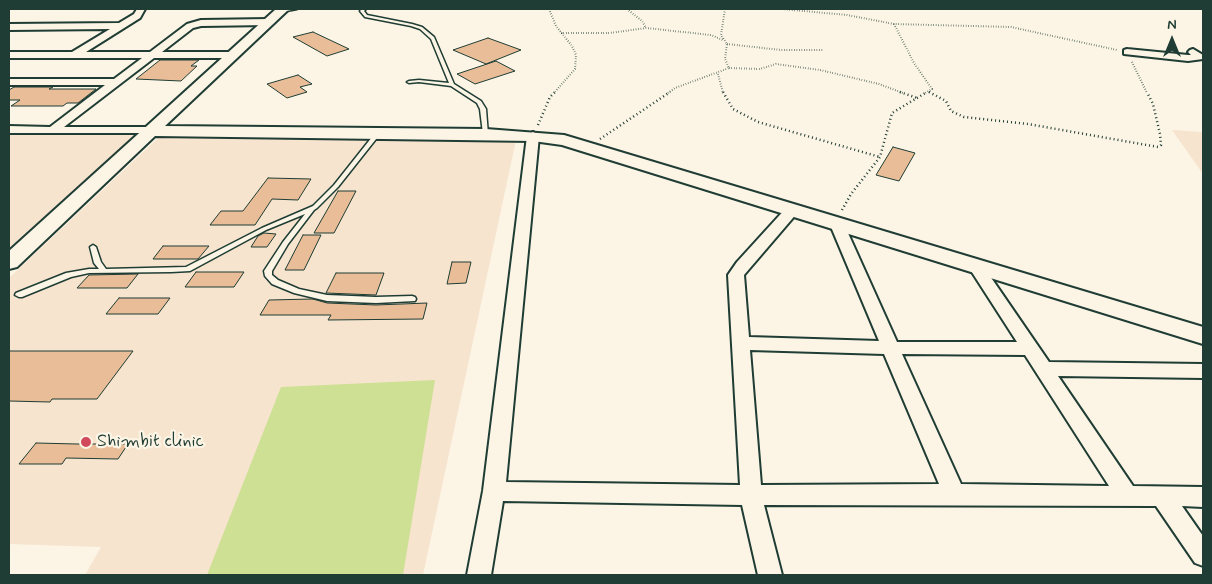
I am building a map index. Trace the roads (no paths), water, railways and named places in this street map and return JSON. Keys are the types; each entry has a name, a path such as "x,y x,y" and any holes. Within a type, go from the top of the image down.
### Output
{"street":[{"path":"76,54 137,16 141,9"},
{"path":"9,262 269,22 286,10"},
{"path":"53,130 194,24 269,22"},
{"path":"9,27 121,26"},
{"path":"1127,52 1188,58 1200,57 1193,52"},
{"path":"9,55 234,55"},
{"path":"9,82 116,82"},
{"path":"9,130 486,134 533,136 564,140 1203,336"},
{"path":"480,575 494,491 533,136"},
{"path":"770,575 751,495 739,343 736,275 742,264 793,209"},
{"path":"836,222 954,494"},
{"path":"976,266 1128,497"},
{"path":"739,343 892,348 1029,348"},
{"path":"1044,368 1203,371"},
{"path":"494,491 751,495 954,494 1203,497"},
{"path":"1162,496 1203,555"}],"lane":[{"path":"364,9 362,11 366,16 412,25 421,28 433,38 452,85"},
{"path":"409,82 420,81 452,85 479,102 483,109 486,134"},
{"path":"378,133 336,186 311,210 285,243 268,271 269,276 276,282 297,291 327,298 412,299"},
{"path":"19,294 69,276 103,269 140,271 187,269 264,229 311,210"},
{"path":"93,247 98,263 103,269"}],"place":[{"name":"Shimbit clinic","path":"86,442"}]}
